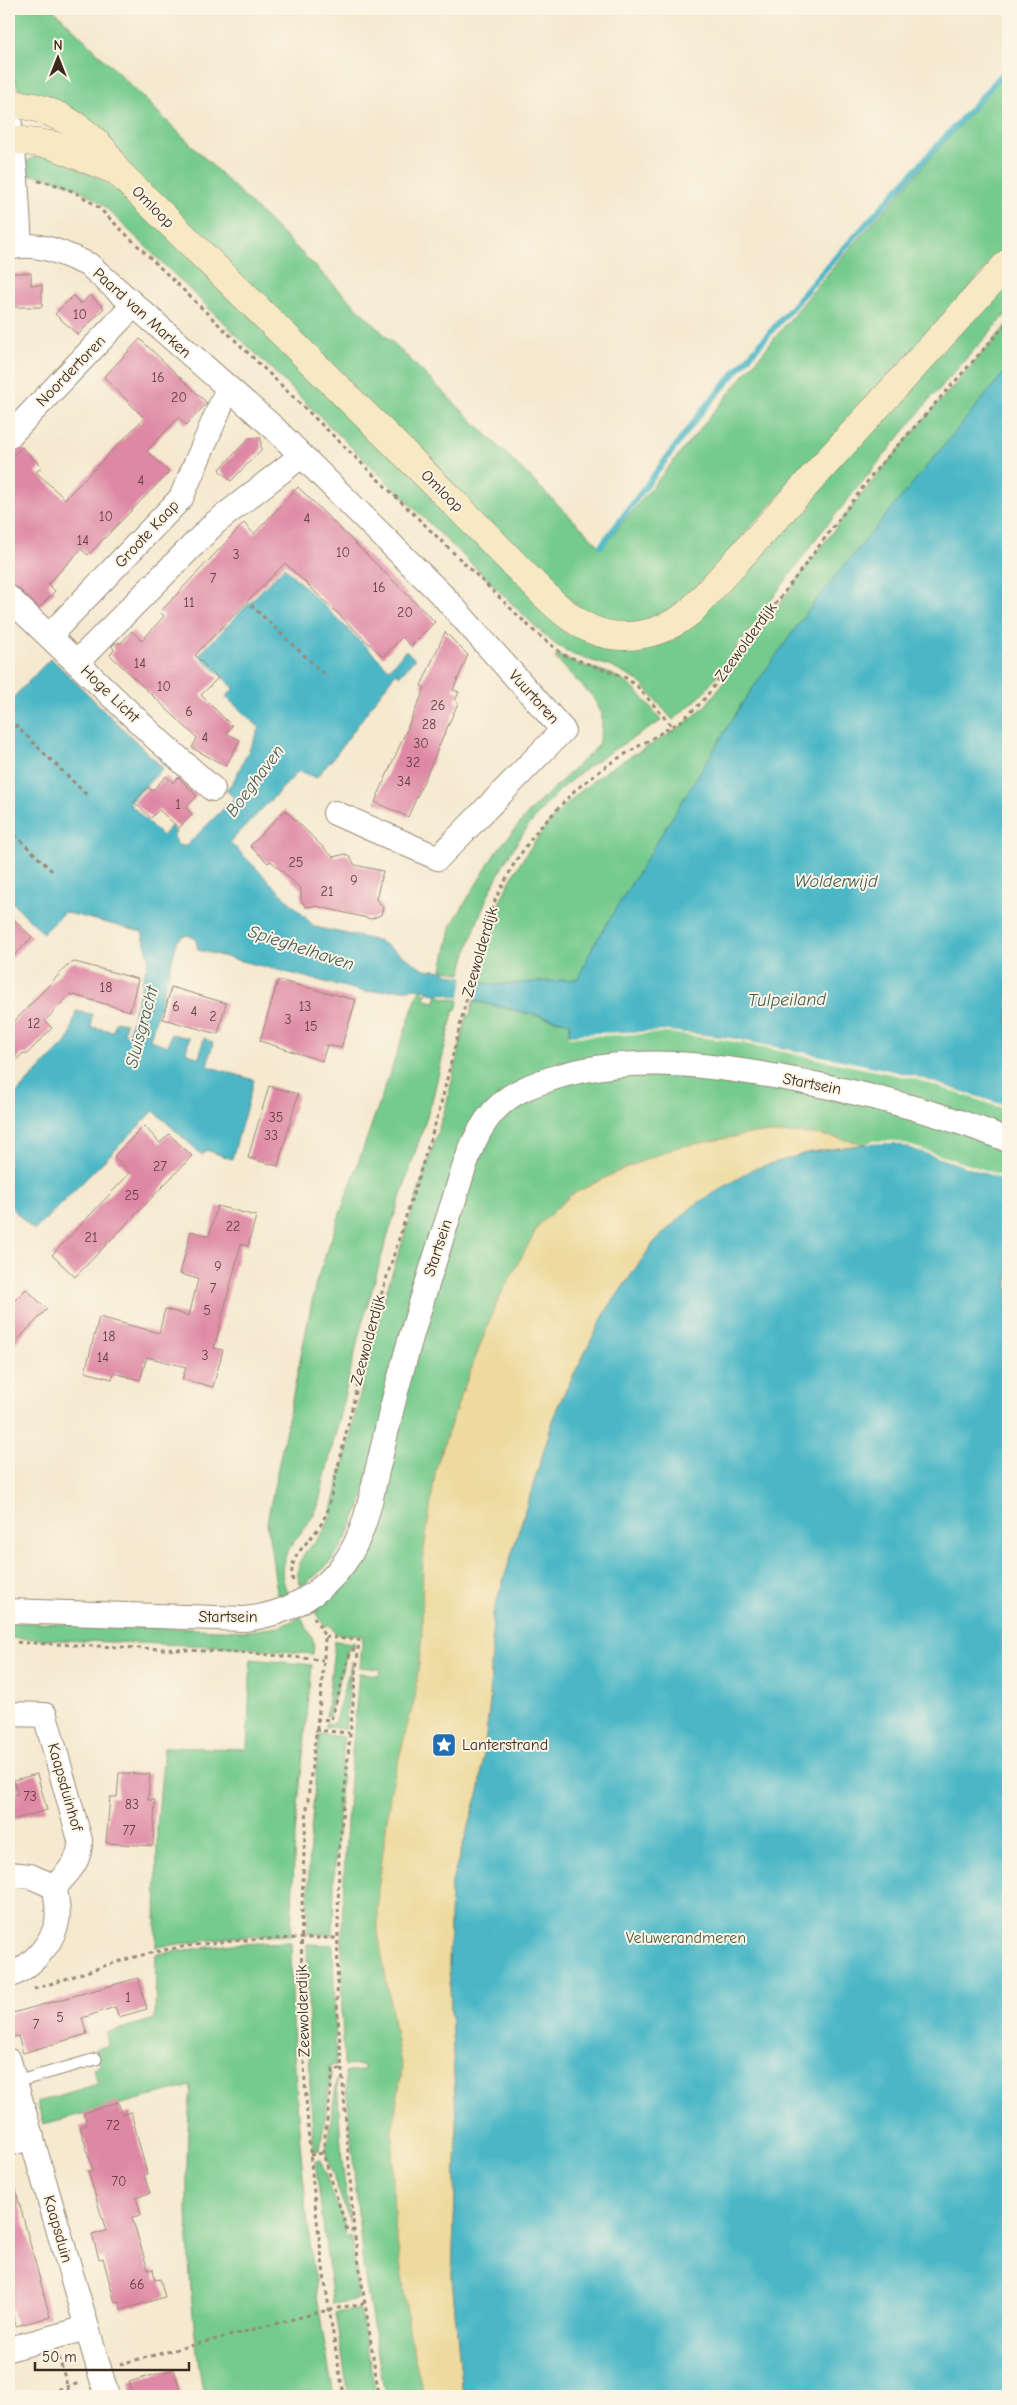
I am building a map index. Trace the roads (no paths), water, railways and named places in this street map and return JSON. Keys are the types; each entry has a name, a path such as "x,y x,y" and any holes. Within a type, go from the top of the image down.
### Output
{"main road":[{"name":"Omloop","path":"9,105 21,104 68,120 98,144 117,171 541,591 572,618 593,630 620,636 650,634 683,618 1008,263"},
{"name":"Omloop","path":"10,132 52,144 117,171"}],"street":[{"name":"Paard van Marken","path":"10,132 16,179 15,247 54,250 89,265 133,306 258,412 300,456"},
{"name":"Noordertoren","path":"9,436 133,306"},
{"name":"Groote Kaap","path":"50,635 181,498 228,388"},
{"path":"78,662 215,523 300,456"},
{"name":"Vuurtoren","path":"300,456 445,598 563,730 438,858 334,812"},
{"name":"Hoge Licht","path":"9,598 50,635 158,740 213,788"},
{"name":"Startsein","path":"9,1611 245,1620 265,1617 304,1601 336,1573 354,1547 364,1523 404,1360 472,1144 490,1116 512,1095 559,1076 608,1066 659,1062 686,1064 778,1077 859,1093 955,1120 1008,1140"},
{"name":"Kaapsduinhof","path":"9,1714 45,1715 80,1840 80,1852 76,1863 55,1887"},
{"path":"9,1874 30,1876 55,1887 57,1919 49,1940 40,1954 18,1972 9,1976"},
{"name":"Kaapsduin","path":"12,2072 102,2381"},
{"path":"9,2144 32,2137"},
{"path":"9,2350 87,2328"}],"lane":[{"path":"12,2072 96,2059"}],"water":[{"name":"Wolderwijd","path":"1008,368 1008,1107 915,1076 731,1038 669,1031 569,1035 570,1023 442,993 439,995 420,988 365,992 198,950 196,939 188,935 182,936 177,942 150,1040 168,1046 171,1034 189,1038 186,1052 199,1058 204,1038 213,1043 207,1066 254,1080 232,1159 206,1150 202,1155 154,1111 34,1231 9,1205 9,1101 69,1039 76,1011 92,1014 91,1027 113,1031 116,1021 126,1023 124,1034 128,1035 149,957 142,932 64,912 43,933 9,899 9,702 51,658 163,768 129,803 162,836 171,826 176,832 174,835 176,842 181,846 186,846 234,798 226,790 233,782 260,728 226,697 234,688 199,655 284,567 389,669 406,650 415,659 399,676 396,672 335,756 316,778 299,771 230,842 315,927 379,941 424,969 445,971 447,974 495,985 578,979 593,946 743,702 815,601"},
{"name":"Veluwerandmeren","path":"895,1143 1008,1181 1008,2396 463,2396 452,2278 457,2139 449,1965 451,1885 480,1788 490,1701 493,1614 557,1408 606,1311 655,1241 693,1206 753,1169 806,1153 866,1144"}],"waterway":[{"path":"601,546 702,411 819,276 1008,68"}],"place":[{"name":"Lanterstrand","path":"444,1745"}],"water label":[{"name":"Boeghaven","path":"255,781"},
{"name":"Spieghelhaven","path":"301,948"},
{"name":"Tulpeiland","path":"787,1000"},
{"name":"Sluisgracht","path":"142,1027"}]}
